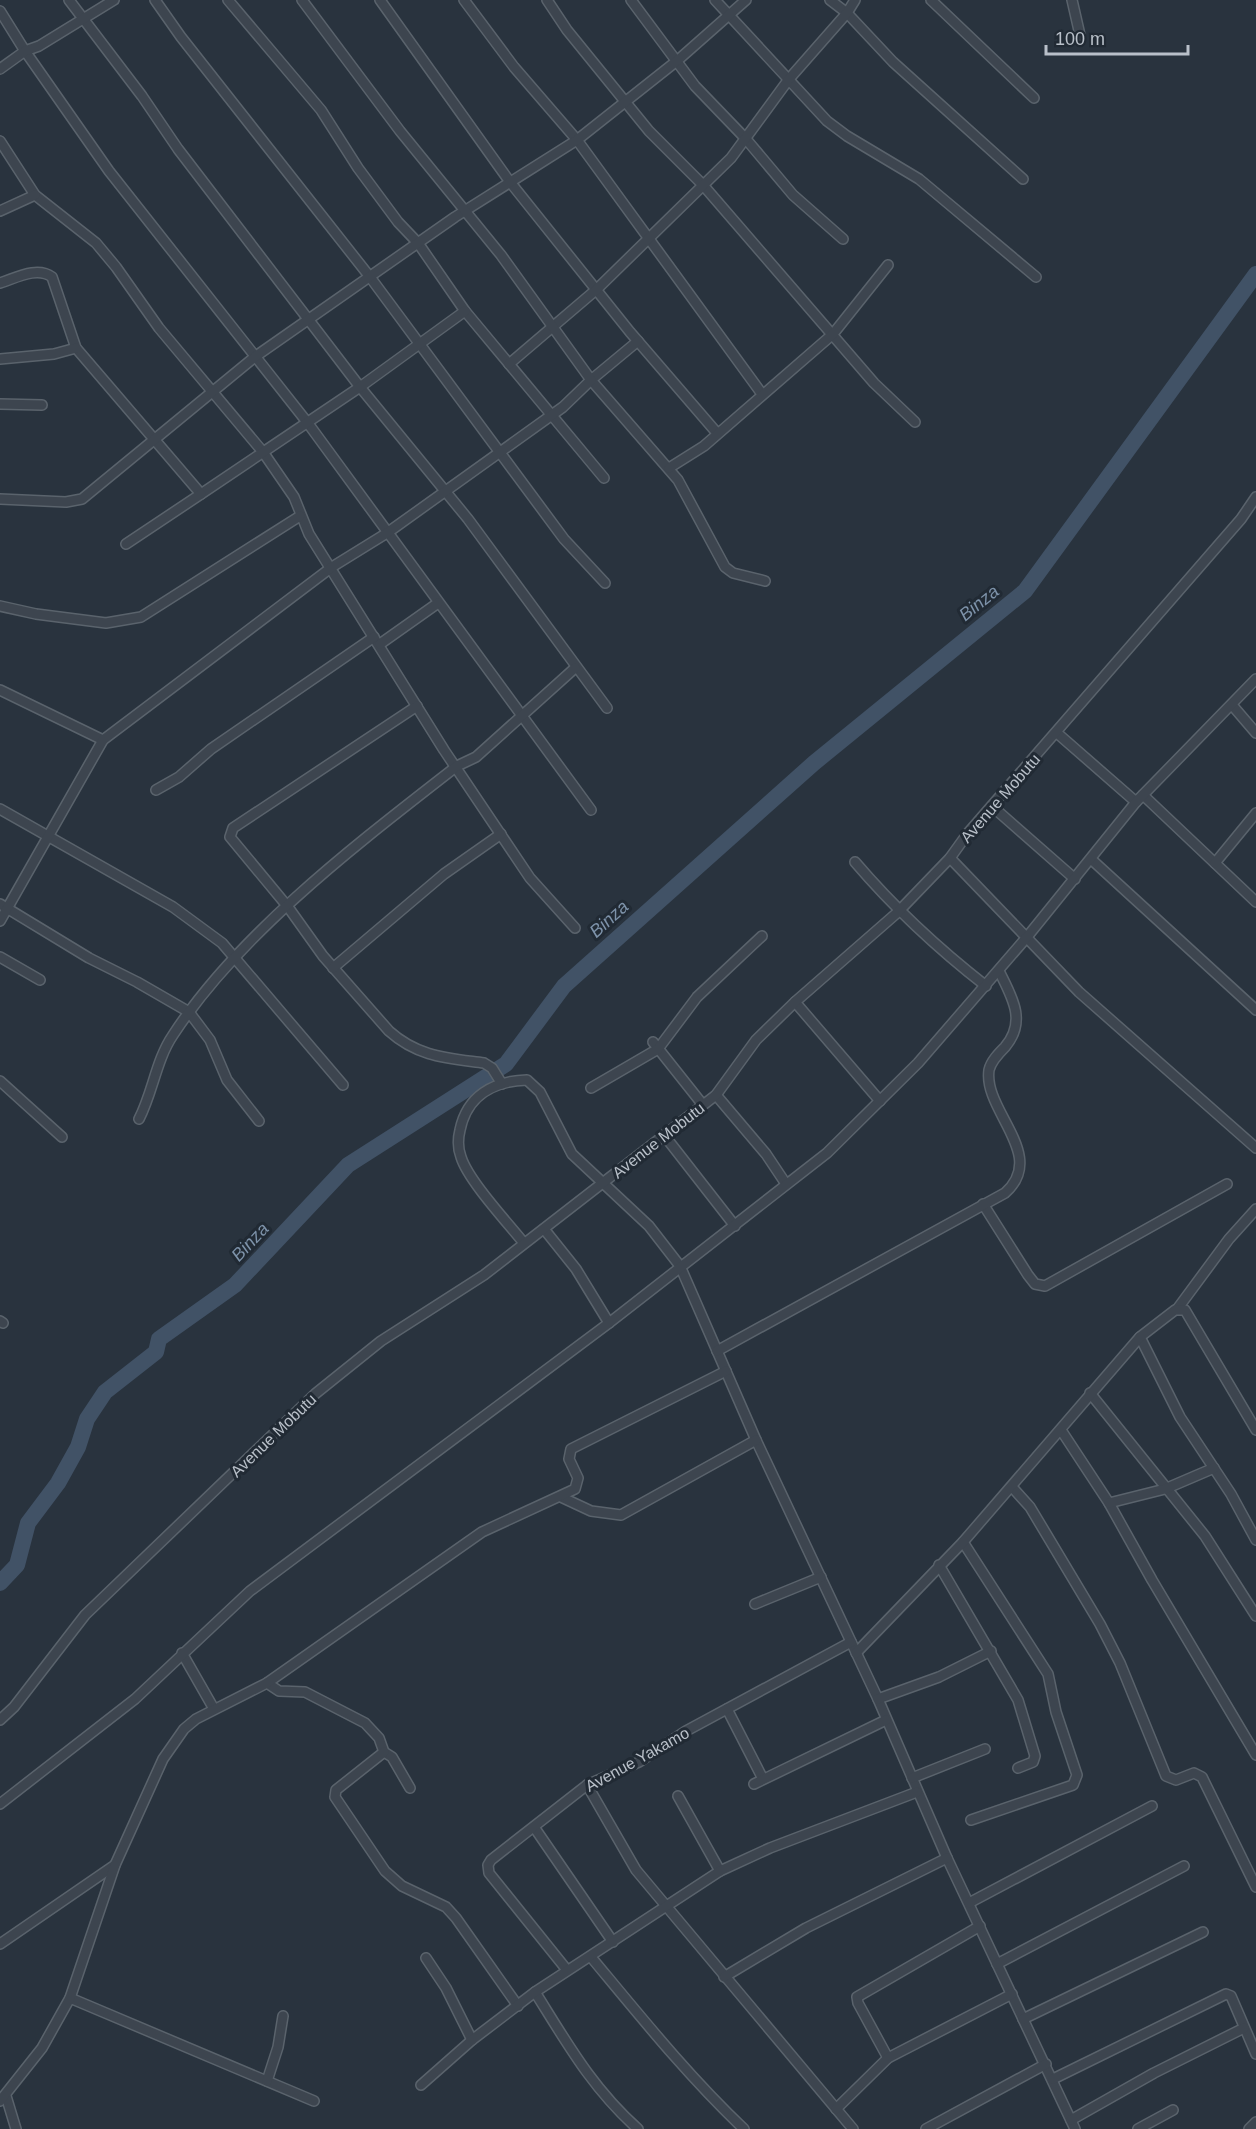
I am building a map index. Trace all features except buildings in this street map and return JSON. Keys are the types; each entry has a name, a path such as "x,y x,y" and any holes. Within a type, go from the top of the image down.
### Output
{"street":[{"path":"69,0 308,319 446,492 607,708"},
{"path":"0,69 25,51 47,42 114,0"},
{"path":"155,0 181,38 370,277 417,344 564,539 605,583"},
{"path":"228,0 321,110 358,168 417,243 465,311 604,478"},
{"path":"302,0 394,123 554,326 591,380 669,468 690,499 725,567 733,573 765,580"},
{"path":"380,0 510,182 638,341 717,433"},
{"path":"464,0 514,68 577,140 762,394"},
{"path":"547,0 567,30 623,102 664,148 703,185 874,383 915,422"},
{"path":"631,0 678,60 695,86 746,139 793,195 843,239"},
{"path":"715,0 827,121 847,136 919,179 1036,277"},
{"path":"0,499 66,502 82,499 256,356 417,243 577,140 678,60 746,0"},
{"path":"830,0 847,13 893,62 1023,179"},
{"path":"509,364 597,289 731,158 789,80 847,13 855,0"},
{"path":"931,0 1035,98"},
{"path":"1072,0 1080,35"},
{"path":"0,11 25,51 109,171 307,422 591,810"},
{"path":"0,141 34,195 96,243 159,328 263,452 294,497 309,534 332,567 417,706 530,878 575,928"},
{"path":"0,211 34,195"},
{"path":"669,468 704,446 833,334 888,265"},
{"path":"0,283 37,272 45,272 52,277 76,348 201,494"},
{"path":"126,544 360,387 465,311"},
{"path":"0,921 4,906 103,740 332,567 387,533 551,415 638,341"},
{"path":"0,359 54,354 76,348"},
{"path":"0,404 42,405"},
{"name":"Avenue Mobutu","path":"0,1720 14,1707 85,1615 315,1394 381,1341 484,1275 523,1242 544,1229 716,1095 756,1040 795,1002 898,912 950,858 1241,519 1256,497"},
{"path":"0,606 36,614 106,623 141,617 300,516"},
{"path":"156,790 179,777 211,749 377,640 438,603"},
{"path":"139,1119 153,1087 163,1053 189,1012 236,958 344,855 457,766 476,757 522,713 575,668"},
{"path":"0,1804 135,1699 230,1608 271,1574 609,1323 826,1153 918,1063 1027,938 1139,799 1256,679"},
{"path":"0,690 103,740"},
{"path":"1232,705 1256,733"},
{"path":"417,706 231,830 232,842 288,907 333,968 389,1031 414,1049 438,1058 484,1063 492,1068 501,1081"},
{"path":"1057,733 1215,863 1256,902"},
{"path":"993,807 1075,879"},
{"path":"0,809 182,913 222,943 344,1085"},
{"path":"1215,863 1256,813"},
{"path":"333,968 444,874 501,834"},
{"path":"950,858 1096,1008 1256,1148"},
{"path":"1092,860 1256,1010"},
{"path":"855,862 898,912 942,952 986,986"},
{"path":"4,906 89,958 145,986 189,1012 210,1040 227,1080 259,1121"},
{"path":"591,1088 656,1046 697,997 762,936"},
{"path":"0,957 40,980"},
{"path":"717,1351 1014,1185 1020,1176 1015,1144 990,1079 992,1063 1010,1040 1017,1018 1016,1005 999,971"},
{"path":"795,1002 880,1101"},
{"path":"656,1046 703,1105"},
{"path":"523,1242 466,1167 459,1146 462,1121 474,1099 484,1090 501,1081 530,1080 540,1092 572,1154 655,1233 680,1266 756,1440 878,1699 947,1858 1073,2125 1154,2073 1244,2028"},
{"path":"0,1081 62,1137"},
{"path":"716,1095 766,1154 786,1184"},
{"path":"664,1135 735,1226"},
{"path":"983,1204 1028,1275 1035,1284 1044,1286 1227,1184"},
{"path":"856,1653 963,1542 1140,1337 1178,1308 1229,1239 1256,1209"},
{"path":"544,1229 576,1269 609,1323"},
{"path":"1178,1308 1185,1310 1256,1430"},
{"path":"1140,1337 1180,1417 1214,1468 1256,1540"},
{"path":"16,2129 3,2099 42,2048 70,1998 116,1865 163,1759 184,1729 214,1709 267,1683 466,1542 510,1518 575,1489 578,1478 569,1459 571,1449 726,1371"},
{"path":"1090,1393 1205,1536 1256,1616"},
{"path":"1061,1430 1109,1503 1256,1755"},
{"path":"561,1497 591,1511 621,1515 756,1440"},
{"path":"1109,1503 1165,1489 1214,1468"},
{"path":"1012,1487 1030,1508 1100,1624 1120,1663 1166,1776 1176,1780 1194,1773 1202,1777 1256,1887"},
{"path":"963,1542 1048,1674 1056,1712 1077,1775 1073,1785 971,1820"},
{"path":"939,1565 1018,1700 1035,1756 1034,1762 1018,1768"},
{"path":"755,1604 821,1577"},
{"name":"Avenue Yakamo","path":"567,1970 488,1869 491,1860 587,1785 639,1762 686,1731 852,1642"},
{"path":"878,1699 939,1677 991,1651"},
{"path":"182,1653 214,1709"},
{"path":"267,1683 279,1691 305,1692 349,1713 379,1738 384,1752 392,1757 410,1788"},
{"path":"727,1709 758,1782 886,1720"},
{"path":"912,1778 985,1749"},
{"path":"384,1752 336,1790 334,1797 386,1871 402,1886 446,1907 456,1917 518,2006"},
{"path":"587,1785 636,1870 854,2129"},
{"path":"422,2085 472,2040 536,1992 614,1942 665,1905 720,1871 770,1848 917,1792"},
{"path":"678,1796 720,1871"},
{"path":"969,1903 1152,1806"},
{"path":"534,1827 614,1942"},
{"path":"724,1977 806,1928 947,1858"},
{"path":"0,1944 116,1865"},
{"path":"997,1964 1184,1866"},
{"path":"888,2058 858,2003 857,1997 980,1926"},
{"path":"1023,2019 1203,1932"},
{"path":"591,1957 716,2103 744,2129"},
{"path":"426,1958 446,1988 472,2040"},
{"path":"536,1992 586,2073 610,2104 638,2129"},
{"path":"836,2109 888,2058 1012,1994"},
{"path":"1053,2079 1227,1994 1232,1996 1256,2054"},
{"path":"70,1998 314,2101"},
{"path":"267,2081 278,2047 283,2016"},
{"path":"926,2129 1046,2064"},
{"path":"1138,2129 1173,2110"},
{"path":"1249,2129 1256,2122"}],"waterway":[{"name":"Binza","path":"0,1583 17,1565 28,1523 58,1483 78,1447 87,1419 105,1392 156,1352 159,1339 235,1285 348,1165 506,1064 564,986 814,763 1025,591 1256,274"}]}
